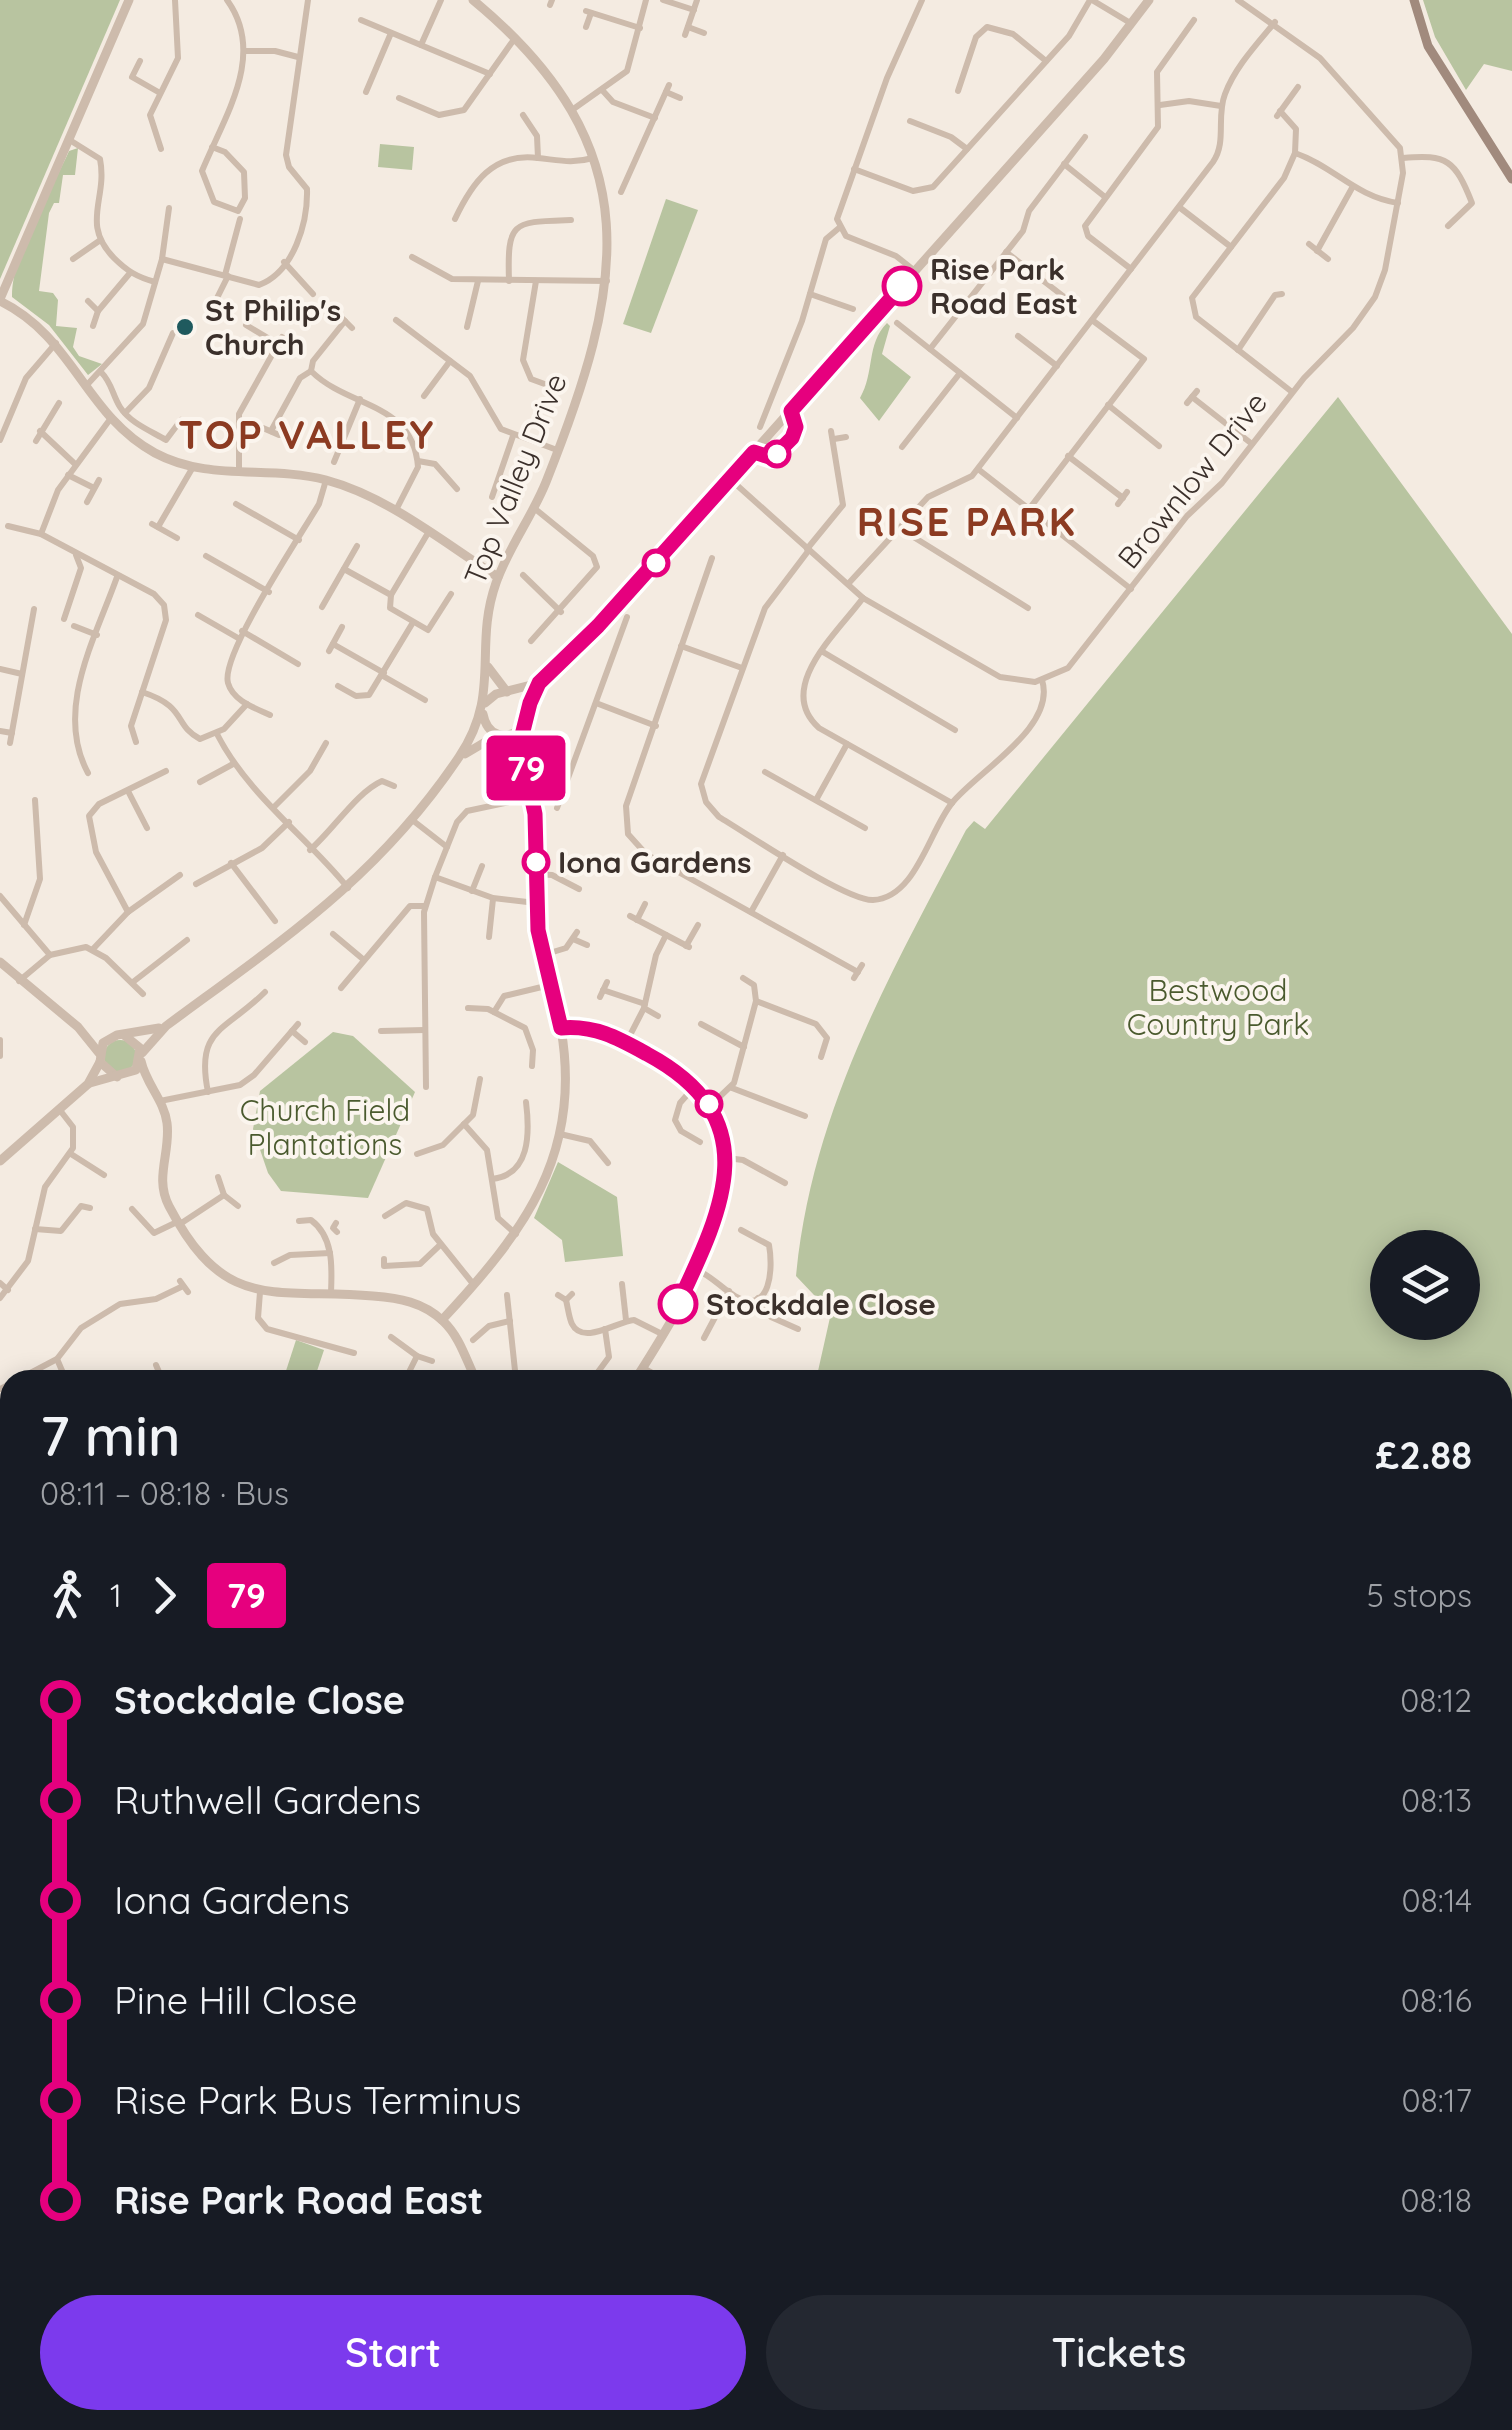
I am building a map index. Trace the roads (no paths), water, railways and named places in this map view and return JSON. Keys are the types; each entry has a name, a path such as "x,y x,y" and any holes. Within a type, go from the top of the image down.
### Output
{"main road":[{"path":"1414,0 1423,37 1512,179"}],"street":[{"path":"129,0 0,300 33,319 56,343 110,418 158,454 193,468 326,480 395,512 488,571 499,573"},
{"path":"161,144 150,115 178,58 175,0"},
{"path":"212,147 225,152 244,172 245,198 238,211 214,202 202,181 212,147 246,51 239,20 227,0"},
{"path":"162,259 264,284 302,236 306,184 289,167 286,155 308,0"},
{"path":"572,110 603,92 627,70 646,0"},
{"path":"663,0 694,10"},
{"path":"697,0 686,31 704,34"},
{"path":"915,272 896,256 851,238 839,228 838,214 887,78 922,0"},
{"path":"854,170 922,192 933,188 1074,30 1091,0 1132,24"},
{"path":"442,1320 517,1235 542,1192 560,1134 566,1082 561,1028 542,954 536,903 533,797 522,755 525,721 539,683 598,626 915,272 1149,0"},
{"path":"1238,0 1320,58 1389,132 1403,158 1434,155 1446,160 1472,202 1451,221"},
{"path":"420,45 438,1"},
{"name":"Top Valley Drive","path":"478,2 547,71 572,110 594,158 606,210 608,281 597,338 557,450 534,508 499,573 488,613 484,707"},
{"path":"586,27 589,12 640,28"},
{"path":"373,13 365,22 490,74"},
{"path":"1131,269 1085,232 1086,224 1158,127 1158,69 1194,20"},
{"path":"848,584 928,496 965,482 978,469 1220,152 1221,106 1236,72 1274,22"},
{"path":"958,91 976,36 987,27 1013,34 1046,61"},
{"path":"369,89 391,32"},
{"path":"403,102 440,115 456,114 470,104 516,37"},
{"path":"246,51 275,51 298,57"},
{"path":"140,62 132,77 160,93"},
{"path":"1292,392 1196,317 1190,307 1192,298 1284,178 1294,153 1294,124 1278,114 1298,87"},
{"path":"621,186 668,89 680,98"},
{"path":"603,92 612,102 656,118"},
{"path":"1160,105 1194,101 1221,106"},
{"path":"524,121 538,142 538,158"},
{"path":"910,121 951,136 968,149"},
{"path":"930,349 1024,229 1029,210 1084,137"},
{"path":"68,140 100,159 96,228 100,241 130,273 155,282"},
{"path":"1294,153 1321,163 1352,188 1375,200 1398,203"},
{"path":"455,214 484,172 506,161 538,158 565,163 594,158"},
{"name":"Brownlow Drive","path":"1042,680 1076,661 1292,392 1343,340 1375,297 1386,270 1403,158"},
{"path":"1064,164 1105,197"},
{"path":"1317,251 1352,188"},
{"path":"1178,207 1231,247"},
{"path":"86,386 140,329 162,259 166,213"},
{"path":"210,312 226,276 238,222"},
{"path":"509,281 508,240 514,228 524,222 566,223"},
{"path":"760,427 770,410 826,238 839,228"},
{"path":"75,254 100,241"},
{"path":"1308,244 1328,260"},
{"path":"1006,252 1059,296"},
{"path":"412,257 420,268 452,279 608,281"},
{"path":"284,262 294,270 301,290 314,294"},
{"path":"92,326 98,311 130,273"},
{"path":"471,323 478,281"},
{"path":"536,281 523,366 531,379 546,384 546,372"},
{"path":"810,294 853,309"},
{"path":"1238,350 1275,296 1282,294"},
{"path":"88,301 98,311"},
{"path":"271,431 300,378 311,371 342,318 352,328"},
{"path":"396,320 474,380 496,424 513,436 557,450"},
{"path":"1030,509 1146,356 1092,320"},
{"path":"902,324 1017,418"},
{"path":"239,472 239,414 280,340 249,329"},
{"path":"126,413 149,388 173,333"},
{"path":"1018,336 1057,366"},
{"path":"0,440 26,378 56,343"},
{"path":"430,393 450,361"},
{"path":"311,371 401,423 414,443 418,462 415,478 395,512"},
{"path":"101,372 110,380 126,413 166,440 181,420"},
{"path":"904,441 960,373"},
{"path":"1192,397 1252,444"},
{"path":"338,457 360,398"},
{"path":"36,440 48,412 59,404"},
{"path":"1108,405 1159,446"},
{"path":"42,534 52,502 110,418"},
{"path":"40,431 76,464"},
{"path":"730,479 808,550 863,598 1000,677 1018,682 1042,680 1046,698 1040,711 1001,760 952,804 906,881 882,898 852,896 719,817 703,794 702,774 770,598 808,550 844,505 832,435 846,438"},
{"path":"492,492 513,436"},
{"path":"1068,456 1122,498"},
{"path":"418,462 431,462 456,483"},
{"path":"177,538 155,526 193,468"},
{"path":"978,469 1131,589"},
{"path":"68,475 94,488"},
{"path":"87,502 99,480"},
{"path":"270,715 247,704 227,679 240,635 298,540 326,480"},
{"path":"236,504 298,540"},
{"path":"533,635 561,612 593,576 597,563 534,508"},
{"path":"8,526 42,534 86,561 154,594 166,612 130,726 136,742"},
{"path":"899,528 1028,608"},
{"path":"428,533 391,595 392,612 423,630 435,624 451,594"},
{"path":"327,604 357,546"},
{"path":"64,619 81,568 76,555"},
{"path":"206,556 269,592"},
{"path":"712,558 626,806 628,834 646,854 858,972"},
{"path":"344,569 391,595"},
{"path":"88,773 76,752 72,713 117,577"},
{"path":"525,580 561,612"},
{"path":"863,598 804,681 804,704 814,723 952,804"},
{"path":"10,744 34,609"},
{"path":"557,808 558,795 596,703 617,634 627,617"},
{"path":"202,620 291,656 298,664"},
{"path":"342,691 369,695 412,624"},
{"path":"74,626 97,635"},
{"path":"342,627 330,648 384,674 425,700"},
{"path":"681,646 742,668"},
{"path":"823,652 955,730"},
{"path":"487,664 508,692 521,699 525,721"},
{"path":"0,668 22,674"},
{"path":"88,1084 122,1077 166,1026 349,889 457,760 484,707 496,694 539,683"},
{"path":"142,692 168,701 184,729 200,740 216,734 247,704"},
{"path":"596,703 656,726"},
{"path":"484,707 486,726 522,755"},
{"path":"457,760 525,721"},
{"path":"0,732 12,733"},
{"path":"216,734 233,764 349,889"},
{"path":"274,806 306,776 326,743"},
{"path":"816,800 847,744"},
{"path":"200,782 233,764"},
{"path":"128,912 96,852 88,820 99,804 166,771"},
{"path":"765,773 865,828"},
{"path":"310,850 368,788 382,781 394,786"},
{"path":"128,791 146,817 147,828"},
{"path":"428,1081 425,906 435,877 458,822 472,808 533,797"},
{"path":"24,807 35,804 40,879 24,925"},
{"path":"410,819 447,848"},
{"path":"196,884 262,848 290,822"},
{"path":"751,912 782,854"},
{"path":"232,863 275,922"},
{"path":"472,892 482,866"},
{"path":"536,874 575,883"},
{"path":"93,949 128,912 180,875"},
{"path":"435,877 493,898 536,903"},
{"path":"0,896 50,955"},
{"path":"487,933 493,898"},
{"path":"266,910 275,904"},
{"path":"645,904 633,918 688,946 698,925"},
{"path":"341,988 410,906 425,906"},
{"path":"626,1043 644,1006 656,955 666,935"},
{"path":"339,936 364,960"},
{"path":"542,954 564,950 575,936 587,945"},
{"path":"133,982 171,948 187,940"},
{"path":"20,981 50,955 80,946 93,949 143,994"},
{"path":"0,962 78,1027 100,1058 122,1077 150,1088"},
{"path":"710,1106 732,1088 756,1001 756,990 746,979 754,969"},
{"path":"494,1012 504,996 550,986"},
{"path":"604,990 658,1016"},
{"path":"208,1092 202,1063 208,1042 266,992"},
{"path":"756,1001 814,1023 826,1034 821,1051"},
{"path":"468,1008 494,1012 525,1028 534,1054 532,1066"},
{"path":"814,1023 819,1011"},
{"path":"160,1101 248,1080 298,1024"},
{"path":"0,1161 88,1084 107,1040 166,1026"},
{"path":"702,1039 704,1026 744,1047"},
{"path":"78,1027 120,1035 137,1043 150,1088 160,1101 168,1128 163,1190 180,1222 220,1274 260,1292 400,1299 423,1306 442,1320 458,1340 472,1370"},
{"path":"561,1028 590,1027 626,1043 695,1086 722,1130 726,1158 721,1202 695,1269 642,1368 646,1370"},
{"path":"380,1032 425,1030"},
{"path":"292,1032 305,1042"},
{"path":"0,1040 0,1056"},
{"path":"524,1053 534,1054"},
{"path":"418,1154 428,1146 446,1142 464,1124 475,1111 480,1085"},
{"path":"688,1149 697,1140 678,1127 675,1116 695,1086"},
{"path":"732,1088 801,1112"},
{"path":"771,1100 778,1088"},
{"path":"492,1179 509,1177 518,1169 531,1112 526,1102"},
{"path":"0,1298 28,1261 45,1187 71,1154 74,1131 60,1109"},
{"path":"464,1124 487,1150 498,1218 517,1235"},
{"path":"560,1134 590,1141 609,1157"},
{"path":"71,1154 104,1175"},
{"path":"726,1158 743,1160 782,1181 774,1190"},
{"path":"218,1177 224,1195 238,1206"},
{"path":"133,1215 154,1233 224,1195"},
{"path":"385,1216 393,1204 415,1203 429,1212 442,1208"},
{"path":"34,1229 60,1231 81,1206 90,1208"},
{"path":"429,1212 431,1230 440,1245 474,1285"},
{"path":"303,1217 324,1233 330,1253 331,1294"},
{"path":"324,1233 335,1228"},
{"path":"695,1269 712,1276 744,1300 758,1298 772,1279 773,1243 747,1229"},
{"path":"384,1259 384,1266 422,1263 440,1245"},
{"path":"276,1258 330,1253"},
{"path":"422,1263 428,1270"},
{"path":"0,1284 8,1290"},
{"path":"36,1370 57,1359 77,1332 116,1307 134,1299 156,1299 183,1286"},
{"path":"626,1289 626,1320"},
{"path":"260,1292 258,1314 264,1327 350,1350"},
{"path":"703,1333 729,1292"},
{"path":"565,1297 574,1329"},
{"path":"758,1298 770,1317 795,1325"},
{"path":"510,1299 515,1370"},
{"path":"574,1329 587,1333 605,1330 626,1320 662,1334"},
{"path":"474,1335 494,1324 510,1321"},
{"path":"567,1335 574,1329"},
{"path":"599,1370 608,1357 605,1330"},
{"path":"397,1338 417,1356 432,1361"},
{"path":"410,1370 417,1356"},
{"path":"57,1359 62,1370"},
{"path":"156,1365 158,1370"}],"place":[{"name":"Rise Park Road East","path":"902,286"},
{"name":"St Philip's Church","path":"185,327"},
{"name":"Iona Gardens","path":"536,862"},
{"name":"Stockdale Close","path":"678,1304"}],"district":[{"name":"TOP VALLEY","path":"307,434"},
{"name":"RISE PARK","path":"967,521"}],"park label":[{"name":"Bestwood Country Park","path":"1218,1007"},
{"name":"Church Field Plantations","path":"325,1127"}]}
